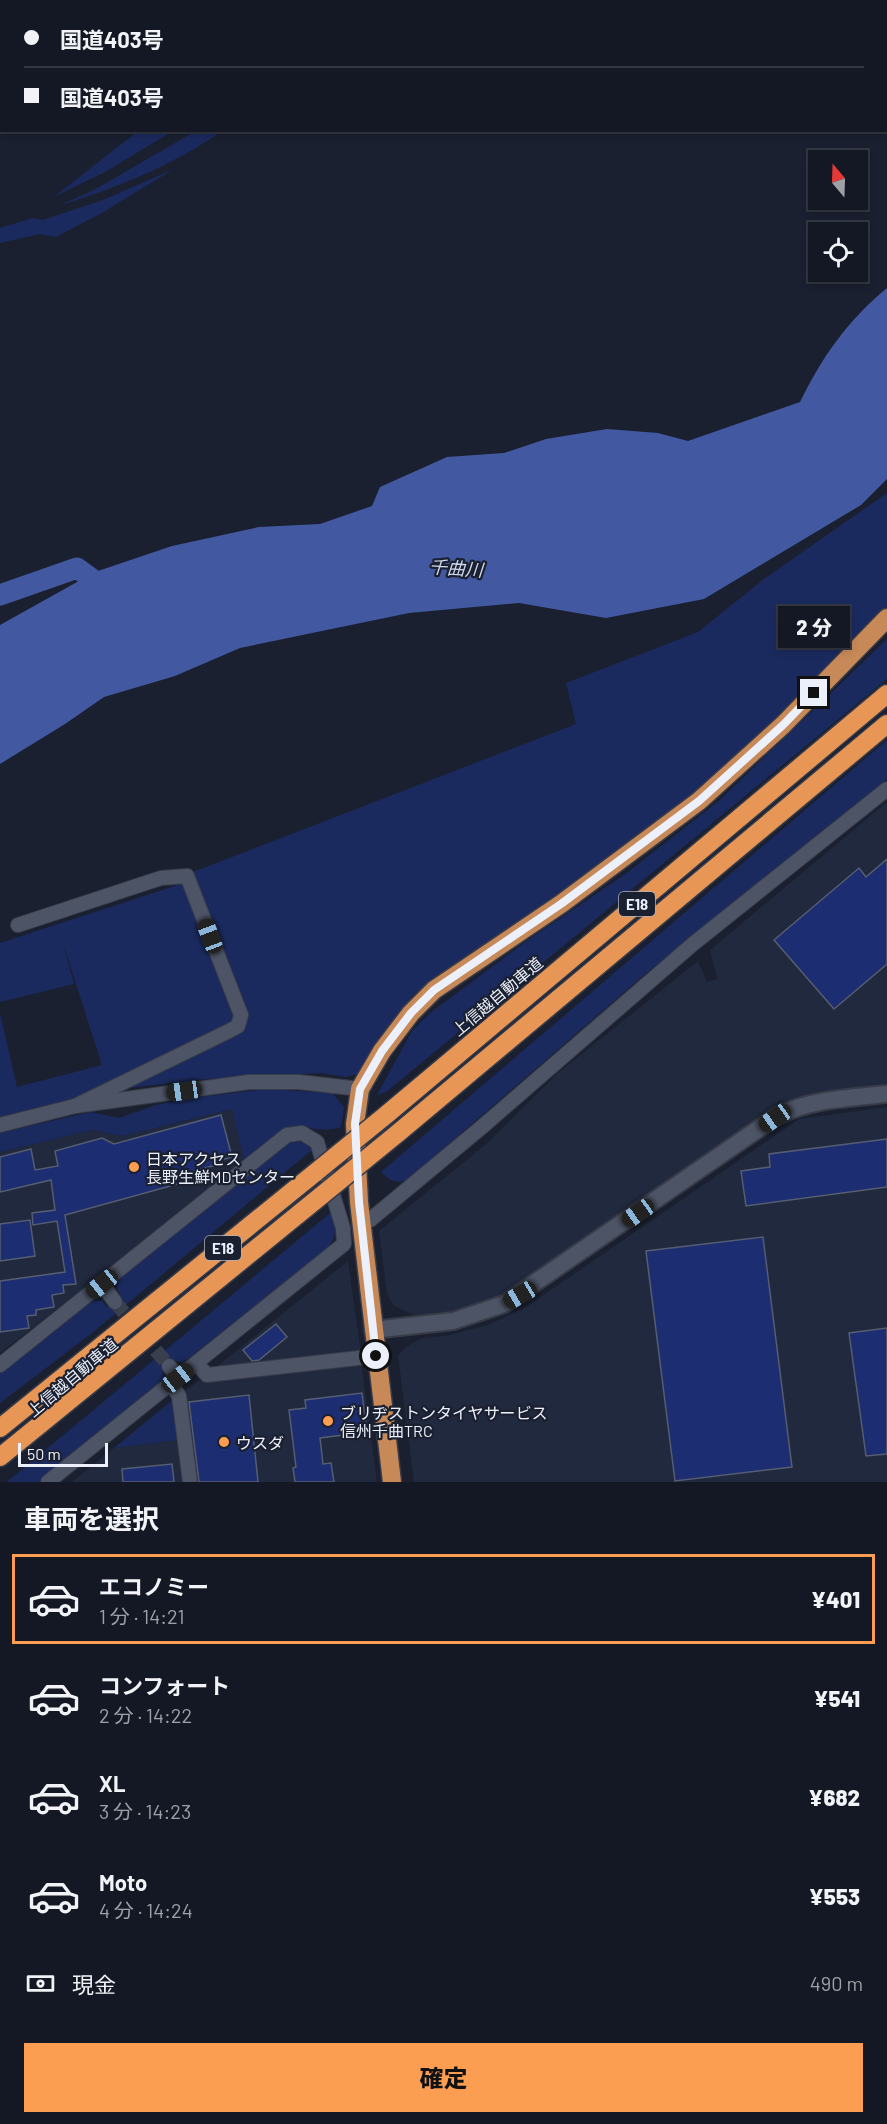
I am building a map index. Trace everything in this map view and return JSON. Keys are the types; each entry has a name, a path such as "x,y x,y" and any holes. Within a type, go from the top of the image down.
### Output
{"highway":[{"path":"392,1482 357,1173 355,1124 360,1089 382,1051 411,1013 434,990 561,904 699,801 783,725 887,618"},
{"name":"上信越自動車道","path":"0,1428 386,1115 887,694"},
{"name":"上信越自動車道","path":"0,1457 398,1133 887,724"},
{"name":"上信越自動車道","path":"0,1420 130,1324"},
{"name":"上信越自動車道","path":"0,1464 142,1343"}],"street":[{"path":"370,1220 483,1126 693,944 887,789"},
{"path":"18,925 161,878 187,876 241,1016 238,1026 231,1030 75,1106"},
{"path":"0,1125 75,1106 249,1082 299,1082 360,1089"},
{"path":"373,1330 453,1321 504,1304 777,1116 791,1109 820,1101 887,1094"},
{"path":"0,1365 287,1135 296,1132 310,1136 317,1142 343,1228 345,1244 48,1482"},
{"path":"102,1284 115,1302"},
{"path":"197,1364 207,1375 376,1356"},
{"path":"169,1366 179,1396 190,1482"}],"shaded area":[{"path":"137,132 171,132 105,172 54,197"},
{"path":"194,132 220,132 184,155 143,175 58,206 92,191"},
{"path":"174,169 100,214 56,237 40,234 0,243 0,228 33,218 43,220 103,200"},
{"path":"887,493 887,607 784,711 677,808 577,883 414,994 372,1048 365,1066 357,1074 346,1077 320,1073 207,1079 126,1088 239,1031 249,1018 193,872 576,724 566,683 698,632 764,579"},
{"path":"887,639 887,679 386,1092 377,1095 412,1031 430,1013 528,940 624,875 720,800"},
{"path":"887,740 887,779 644,975 407,1180 393,1181 381,1172"},
{"path":"887,802 887,1084 815,1093 789,1101 766,1112 498,1298 449,1312 414,1315 394,1306 387,1294 379,1231 485,1145 558,1073 698,961 707,982 717,979 710,950"},
{"path":"184,883 234,1010 233,1022 80,1101 0,1119 0,1013 17,1087 102,1065 62,940 74,984 0,1002 0,943"},
{"path":"266,1089 332,1093 344,1107 341,1127 325,1129 299,1127 285,1130 245,1162 232,1109 123,1136 92,1130 0,1152 0,1133 91,1112 119,1118 156,1105"},
{"path":"887,1107 887,1482 414,1482 398,1355 406,1347 422,1338 445,1336 488,1325 526,1307 799,1119"},
{"path":"233,1109 245,1162 0,1353 0,1152 92,1130 123,1136"},
{"path":"289,1141 304,1142 313,1149 92,1333 0,1403 0,1370 91,1300 102,1301 107,1307 121,1296 117,1288 119,1277"},
{"path":"330,1213 335,1231 328,1248 183,1363 174,1360 162,1368 164,1381 41,1482 7,1482"},
{"path":"348,1261 361,1354 215,1368"},
{"path":"361,1362 377,1482 195,1482 184,1392 198,1381"},
{"path":"174,1399 179,1440 114,1448"},
{"path":"179,1440 184,1482 72,1482 114,1448"}],"water":[{"name":"千曲川","path":"887,288 887,479 861,505 704,599 606,618 519,603 409,613 240,648 175,676 104,697 0,764 0,625 95,572 172,546 259,527 320,524 372,506 380,487 447,457 504,453 546,439 607,429 658,433 688,441 800,402 817,370 837,340 860,313"}],"building":[{"path":"887,859 887,964 834,1009 774,940 859,868 866,877"},
{"name":"日本アクセス 長野生鮮MDセンター","path":"221,1115 232,1157 221,1160 223,1163 194,1171 196,1179 65,1215 76,1284 63,1285 64,1293 52,1295 54,1307 36,1310 36,1315 27,1316 29,1328 0,1332 0,1281 65,1272 57,1221 33,1225 32,1213 55,1210 51,1180 0,1192 0,1157 31,1149 35,1170 58,1166 55,1151 102,1138 114,1144"},
{"path":"887,1139 887,1187 746,1206 741,1171 770,1167 769,1154"},
{"path":"30,1220 35,1256 0,1261 0,1224"},
{"path":"763,1237 792,1467 675,1481 646,1251"},
{"path":"276,1324 287,1337 259,1360 252,1361 243,1350"},
{"path":"887,1328 887,1454 866,1456 849,1333"},
{"name":"ブリヂストンタイヤサービス 信州千曲TRC","path":"362,1393 367,1432 320,1438 323,1464 331,1463 334,1482 295,1482 293,1468 296,1467 289,1410 306,1408 305,1400"},
{"name":"ウスダ","path":"249,1395 258,1482 199,1482 189,1402"},
{"path":"172,1464 174,1482 123,1482 122,1469"}],"waterway":[{"path":"0,595 77,568 110,592"}],"tunnel":[{"path":"115,1302 169,1366"}],"place":[{"name":"日本アクセス 長野生鮮MDセンター","path":"134,1167"},
{"name":"ブリヂストンタイヤサービス 信州千曲TRC","path":"328,1421"},
{"name":"ウスダ","path":"224,1442"}],"route":[{"path":"376,1356 359,1202 355,1124 360,1089 382,1051 411,1013 434,990 561,904 699,801 783,725 814,693"}]}
